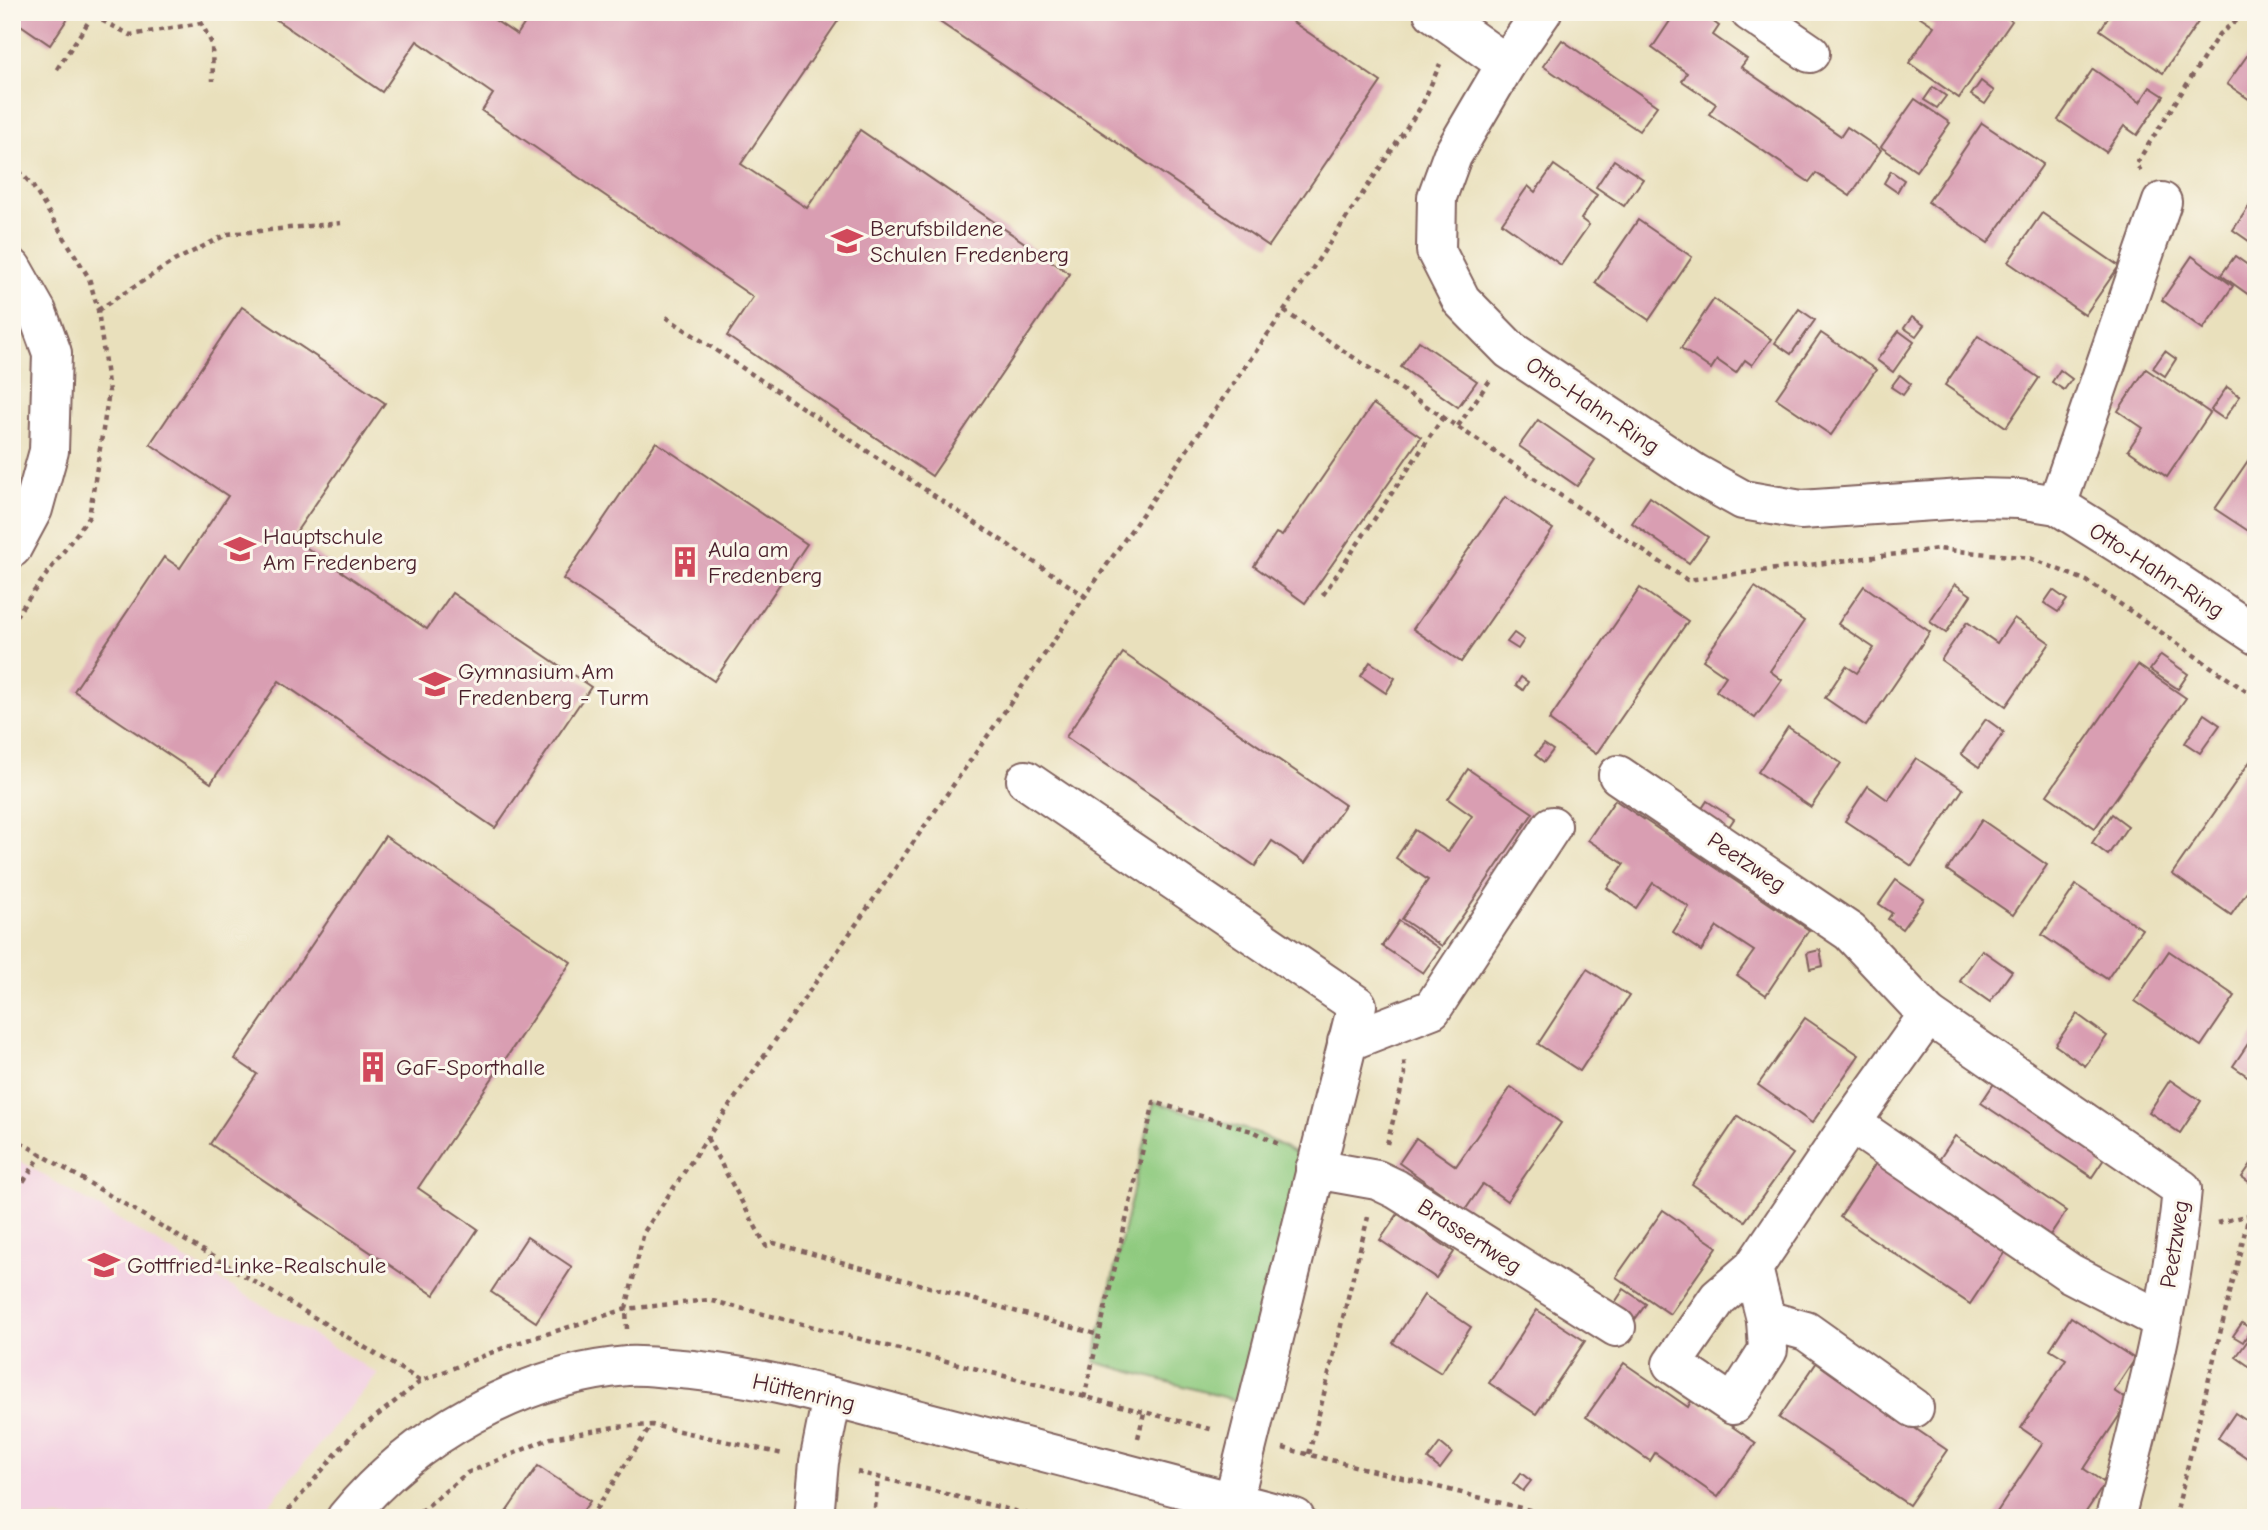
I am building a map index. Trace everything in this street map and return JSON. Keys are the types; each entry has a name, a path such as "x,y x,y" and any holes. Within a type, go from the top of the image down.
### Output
{"street":[{"name":"Otto-Hahn-Ring","path":"1542,12 1506,64 1452,156 1437,197 1436,251 1461,300 1510,350 1696,474 1743,500 1801,510 1977,498 2019,499 2057,506 2256,635"},
{"path":"1750,12 1810,53"},
{"path":"1444,20 1506,64"},
{"path":"2057,506 2162,202"},
{"path":"12,268 37,312 52,354 49,452 33,509 12,548"},
{"name":"Peetzweg","path":"1618,775 1850,932 1928,1015 2182,1189 2178,1232 2150,1381 2115,1518"},
{"path":"1026,780 1357,1005 1233,1502"},
{"path":"1347,1042 1432,1010 1552,827"},
{"path":"1753,1268 1766,1320 1768,1349 1733,1405 1672,1364 1718,1298 1753,1268 1928,1015"},
{"path":"1851,1123 2070,1273 2161,1320"},
{"name":"Brassertweg","path":"1315,1166 1377,1180 1396,1189 1616,1327"},
{"path":"1766,1320 1806,1331 1914,1408"},
{"name":"Hüttenring","path":"346,1518 360,1501 407,1459 459,1422 519,1391 575,1374 629,1366 722,1374 832,1397 1295,1518"},
{"path":"814,1518 819,1462 832,1397"}],"path":[{"path":"196,12 212,44 213,81"},
{"path":"2162,202 2136,164 2219,34 2248,12"},
{"path":"57,69 94,14 131,35 201,23"},
{"path":"629,1366 626,1309 644,1232 1284,311 1422,105 1444,20"},
{"path":"98,310 174,261 228,234 341,223"},
{"path":"666,317 1085,596"},
{"path":"1458,426 1510,350"},
{"path":"1323,595 1444,416"},
{"path":"1308,1454 1405,1074 1400,1021"},
{"path":"1084,1398 1154,1102 1255,1132 1315,1166"},
{"path":"12,1137 421,1381"},
{"path":"707,1138 766,1246 774,1243 1099,1335"},
{"path":"12,1198 42,1154"},
{"path":"2175,1518 2249,1215"},
{"path":"590,1518 652,1425"},
{"path":"412,1518 467,1472 551,1438 615,1427 652,1425 819,1462 1042,1518"},
{"path":"874,1518 877,1477"}],"shaded area":[{"name":"Gottfried-Linke-Realschule","path":"12,1156 378,1374 258,1518 12,1518"}],"green space":[{"path":"1154,1102 1255,1132 1316,1163 1256,1406 1095,1362"}],"building":[{"path":"12,12 72,12 50,45 12,19"},
{"name":"Berufsbildene Schulen Fredenberg","path":"265,12 483,12 517,35 532,12 844,12 741,164 807,208 860,130 1070,274 932,476 727,336 753,297 482,111 493,94 417,41 382,92"},
{"path":"925,12 1278,12 1381,82 1269,246"},
{"path":"1676,12 1700,12 1719,26 1713,35 1747,59 1741,67 1841,136 1847,127 1881,150 1850,196 1816,173 1809,182 1709,114 1716,104 1682,81 1687,73 1652,48"},
{"path":"1913,12 1999,12 2012,21 1959,98 1909,63 1934,26"},
{"path":"2112,12 2205,12 2163,73 2100,30"},
{"path":"1562,40 1657,106 1639,131 1543,66"},
{"path":"2249,53 2256,57 2256,104 2227,84"},
{"path":"2093,69 2140,102 2150,87 2164,96 2137,135 2124,126 2106,152 2058,120"},
{"path":"1981,81 1994,91 1985,104 1971,95"},
{"path":"1933,87 1946,96 1937,108 1924,100"},
{"path":"1915,99 1950,123 1916,171 1881,147"},
{"path":"1982,123 2043,164 1988,243 1928,202"},
{"path":"1614,160 1643,179 1624,206 1596,187"},
{"path":"1554,165 1597,195 1581,219 1589,225 1561,265 1502,223 1528,186 1535,192"},
{"path":"1891,171 1904,180 1897,192 1884,183"},
{"path":"2256,196 2256,246 2233,230"},
{"path":"2042,213 2119,266 2085,315 2008,262"},
{"path":"1638,220 1692,257 1649,320 1595,283"},
{"path":"2192,256 2233,286 2203,329 2162,300"},
{"path":"2235,256 2256,271 2256,300 2221,275"},
{"path":"1714,299 1771,339 1752,365 1745,360 1736,373 1717,360 1711,369 1681,348"},
{"path":"242,307 385,403 292,538 427,629 452,593 591,687 495,828 279,681 211,783 74,691 164,557 180,568 228,496 150,444"},
{"path":"1799,309 1815,320 1791,354 1775,343"},
{"path":"1912,317 1924,325 1916,336 1904,328"},
{"path":"1899,331 1914,342 1893,372 1877,360"},
{"path":"1821,333 1876,370 1831,435 1776,398"},
{"path":"1978,336 2039,378 2006,427 1945,385"},
{"path":"1419,341 1477,381 1458,407 1401,367"},
{"path":"2165,351 2176,359 2165,376 2153,368"},
{"path":"2146,369 2210,413 2167,477 2128,450 2143,428 2118,411"},
{"path":"2060,370 2072,379 2064,390 2052,382"},
{"path":"1900,375 1911,384 1903,395 1891,387"},
{"path":"2227,387 2240,396 2224,419 2211,410"},
{"path":"1373,404 1421,437 1305,603 1254,566 1276,533 1282,536"},
{"path":"1538,420 1595,460 1577,486 1519,446"},
{"name":"Aula am Fredenberg","path":"656,442 807,544 714,681 563,579"},
{"path":"2256,449 2256,536 2215,509"},
{"path":"1505,497 1553,529 1461,662 1413,629"},
{"path":"1650,497 1708,537 1689,563 1632,523"},
{"path":"1955,584 1971,595 1946,633 1930,622"},
{"path":"1864,586 1930,632 1866,726 1825,698 1846,666 1857,673 1874,648 1838,624"},
{"path":"1755,587 1804,621 1770,671 1782,680 1755,718 1716,691 1726,676 1703,660"},
{"path":"1640,588 1688,621 1596,754 1549,720"},
{"path":"2053,590 2067,600 2058,612 2044,603"},
{"path":"2014,618 2050,643 2006,706 1941,660 1967,622 1997,643"},
{"path":"1514,633 1524,640 1518,649 1507,642"},
{"path":"1123,653 1345,805 1305,863 1272,841 1255,866 1066,737"},
{"path":"2161,655 2188,674 2178,689 2150,670"},
{"path":"1370,662 1395,678 1386,693 1361,676"},
{"path":"2138,665 2186,698 2095,828 2047,795"},
{"path":"1521,677 1528,682 1523,690 1516,685"},
{"path":"2204,714 2220,725 2200,753 2185,743"},
{"path":"1986,719 2004,732 1979,767 1961,754"},
{"path":"1788,727 1841,763 1811,807 1758,772"},
{"path":"1544,744 1553,750 1544,762 1535,755"},
{"path":"1916,758 1963,789 1912,866 1845,821 1868,786 1888,800"},
{"path":"2251,760 2256,764 2256,879 2231,915 2172,874"},
{"path":"1468,769 1533,813 1442,946 1402,919 1428,880 1396,858 1415,830 1448,852 1472,816 1448,799"},
{"path":"1615,800 1809,930 1766,995 1737,975 1754,951 1717,927 1701,951 1673,932 1689,907 1653,883 1636,908 1607,888 1624,864 1588,840"},
{"path":"1707,801 1734,819 1726,831 1699,813"},
{"path":"2112,814 2128,826 2108,855 2092,843"},
{"path":"1982,820 2047,865 2013,915 1947,870"},
{"name":"GaF-Sporthalle","path":"385,836 571,962 418,1188 478,1229 434,1295 210,1144 257,1074 235,1059"},
{"path":"1896,880 1924,899 1902,929 1888,919 1892,913 1879,904"},
{"path":"2076,885 2142,929 2107,979 2042,935"},
{"path":"1399,921 1440,949 1423,973 1382,946"},
{"path":"1820,950 1823,966 1810,969 1807,953"},
{"path":"1982,950 2012,971 1990,1002 1960,981"},
{"path":"2169,951 2235,996 2201,1046 2135,1001"},
{"path":"1587,969 1629,996 1580,1071 1538,1044"},
{"path":"2077,1014 2107,1036 2085,1066 2055,1045"},
{"path":"1805,1018 1859,1055 1812,1123 1758,1085"},
{"path":"2256,1032 2256,1082 2233,1066"},
{"path":"1997,1079 2108,1153 2092,1177 1981,1103"},
{"path":"2170,1080 2201,1101 2180,1133 2149,1112"},
{"path":"1511,1087 1561,1123 1507,1201 1483,1184 1465,1210 1399,1163 1416,1138 1456,1166"},
{"path":"1738,1116 1793,1154 1745,1221 1692,1184"},
{"path":"1955,1136 2066,1211 2050,1235 1939,1160"},
{"path":"2256,1157 2256,1187 2242,1177"},
{"path":"1878,1160 2008,1247 1970,1304 1840,1217"},
{"path":"1663,1210 1717,1247 1670,1314 1616,1277"},
{"path":"1398,1214 1454,1252 1436,1278 1380,1240"},
{"path":"527,1237 572,1267 536,1322 491,1292"},
{"path":"1624,1289 1646,1304 1633,1322 1612,1307"},
{"path":"1424,1295 1471,1327 1441,1373 1393,1343"},
{"path":"1537,1310 1585,1341 1536,1414 1489,1383"},
{"path":"2071,1317 2135,1359 2114,1391 2129,1401 2084,1469 2105,1483 2082,1518 1993,1518 2043,1443 2021,1428 2066,1359 2050,1349"},
{"path":"2242,1323 2251,1329 2243,1342 2233,1336"},
{"path":"2254,1332 2256,1333 2256,1371 2236,1357"},
{"path":"1817,1362 1947,1450 1909,1505 1779,1418"},
{"path":"1624,1363 1688,1407 1692,1399 1756,1443 1718,1497 1655,1453 1650,1461 1586,1417"},
{"path":"2235,1413 2256,1427 2256,1464 2218,1438"},
{"path":"1440,1443 1452,1453 1440,1469 1428,1459"},
{"path":"538,1466 590,1501 578,1518 502,1518"},
{"path":"1521,1473 1531,1481 1523,1491 1513,1483"}],"place":[{"name":"Berufsbildene Schulen Fredenberg","path":"847,241"},
{"name":"Hauptschule Am Fredenberg","path":"240,549"},
{"name":"Aula am Fredenberg","path":"685,562"},
{"name":"Gymnasium Am Fredenberg - Turm","path":"435,684"},
{"name":"GaF-Sporthalle","path":"373,1067"},
{"name":"Gottfried-Linke-Realschule","path":"104,1265"}]}
